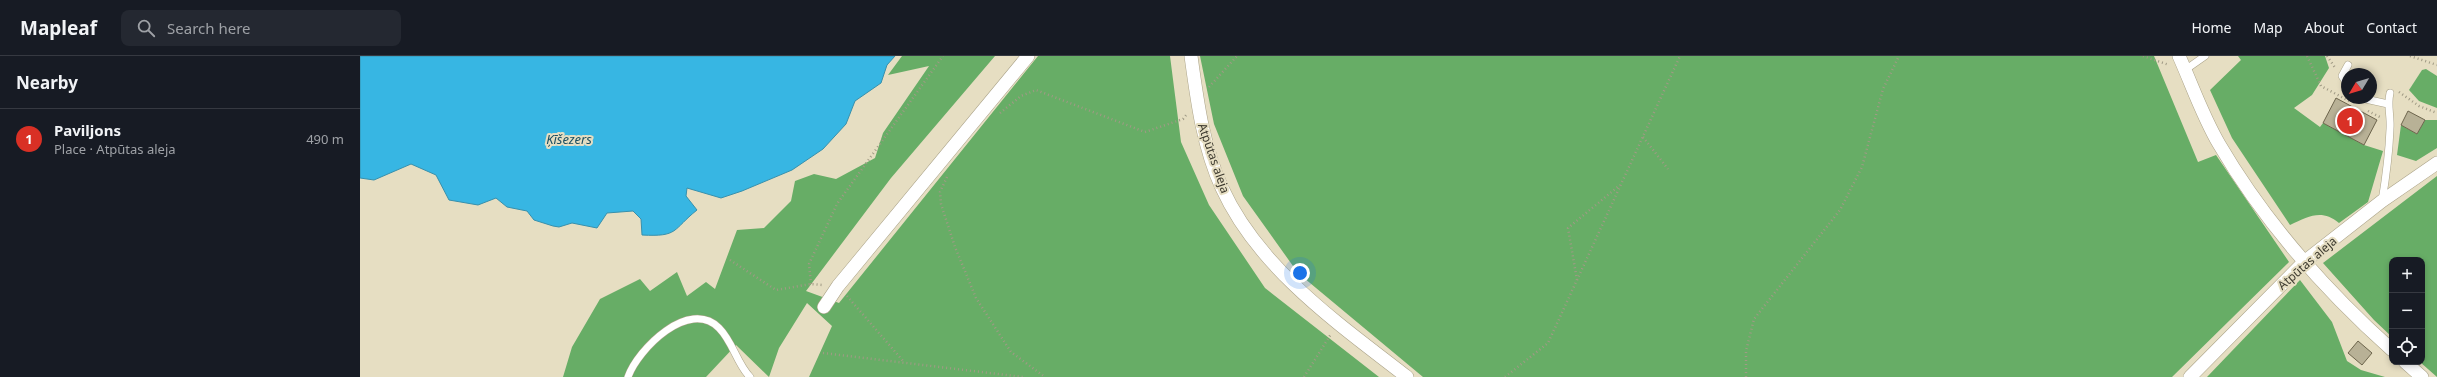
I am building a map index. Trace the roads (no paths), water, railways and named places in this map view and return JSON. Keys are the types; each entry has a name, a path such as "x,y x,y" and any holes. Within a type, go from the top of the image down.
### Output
{"street":[{"path":"824,307 838,286 1028,56"},
{"name":"Atpūtas aleja","path":"1191,56 1197,100 1205,138 1222,188 1248,232 1286,276 1338,323 1407,377"},
{"path":"2179,56 2218,144 2248,189 2304,262 2389,347"},
{"name":"Atpūtas aleja","path":"2190,377 2304,262 2382,201 2437,163"},
{"path":"2409,365 2422,377"}],"lane":[{"path":"2185,70 2205,56"},
{"path":"2382,201 2389,153 2391,123 2388,104 2392,90"},
{"path":"2377,102 2388,104"},
{"path":"628,377 637,358 651,342 677,325 695,319 708,321 720,329 750,377"}],"water":[{"name":"Ķīšezers","path":"360,56 895,56 887,65 881,83 855,101 846,124 823,149 792,170 721,198 687,188 686,196 697,210 674,231 663,235 642,235 641,219 633,211 607,213 597,228 572,223 559,227 534,220 527,211 507,207 496,198 478,205 449,200 436,175 411,164 374,180 360,178"}],"place":[{"name":"Paviljons","path":"2350,121"}]}
